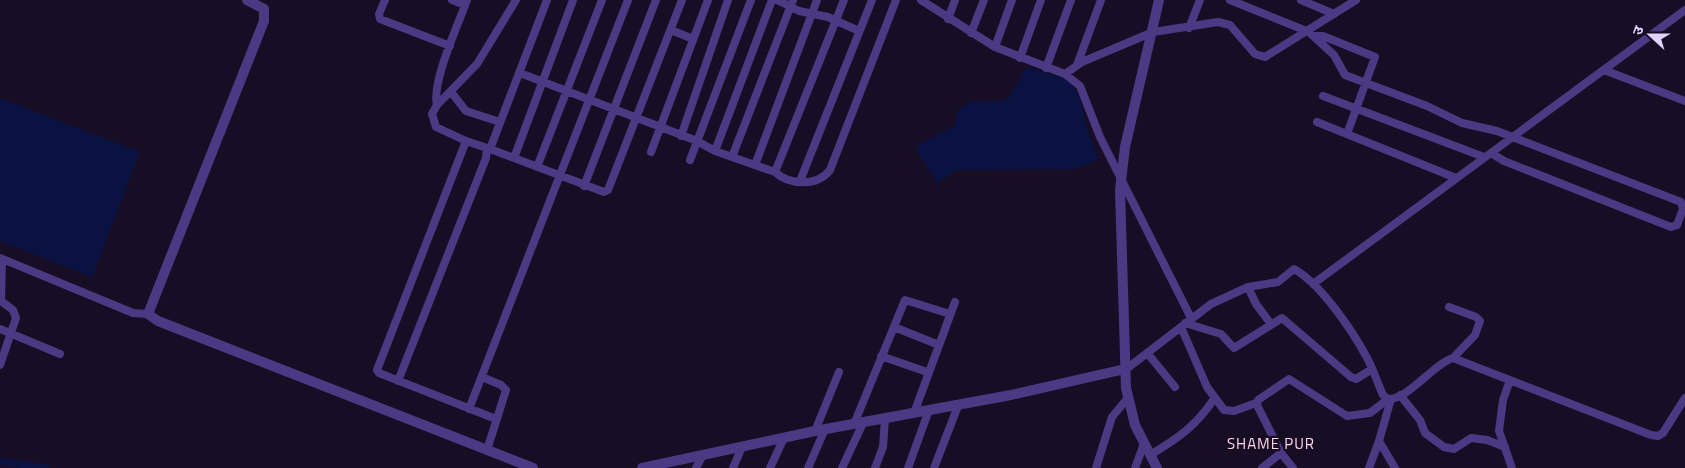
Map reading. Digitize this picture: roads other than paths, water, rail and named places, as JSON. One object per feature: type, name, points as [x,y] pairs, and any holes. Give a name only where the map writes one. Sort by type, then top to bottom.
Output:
[{"type":"street","points":[[148,314],[264,21],[264,9],[247,0]]},
{"type":"street","points":[[385,0],[379,14],[380,19],[450,46]]},
{"type":"street","points":[[437,105],[438,85],[466,3],[452,0]]},
{"type":"street","points":[[516,0],[477,64],[437,105],[432,118],[436,127],[466,141],[489,148],[602,192],[608,190],[672,30],[682,0]]},
{"type":"street","points":[[398,381],[547,0]]},
{"type":"street","points":[[514,158],[573,0]]},
{"type":"street","points":[[537,167],[602,0]]},
{"type":"street","points":[[469,409],[559,176],[590,102],[628,0]]},
{"type":"street","points":[[584,186],[656,0]]},
{"type":"street","points":[[651,152],[708,0]]},
{"type":"street","points":[[681,136],[728,0]]},
{"type":"street","points":[[690,160],[751,0]]},
{"type":"street","points":[[715,151],[772,0]]},
{"type":"street","points":[[777,0],[812,14],[836,20],[859,31]]},
{"type":"street","points":[[755,165],[817,0]]},
{"type":"street","points":[[775,172],[844,0]]},
{"type":"street","points":[[800,181],[872,0]]},
{"type":"street","points":[[520,73],[590,102],[697,141],[715,151],[775,172],[787,180],[817,181],[830,170],[896,0]]},
{"type":"street","points":[[921,0],[948,19],[995,47],[1065,74],[1075,80],[1084,91],[1097,130],[1121,176],[1186,323],[1198,369],[1214,399],[1224,410],[1230,412],[1256,403],[1289,379],[1347,416],[1370,413],[1389,399],[1400,395],[1453,358],[1475,335],[1480,324],[1478,319],[1449,307]]},
{"type":"street","points":[[948,19],[955,0]]},
{"type":"street","points":[[971,33],[984,0]]},
{"type":"street","points":[[995,47],[1012,0]]},
{"type":"street","points":[[1020,58],[1041,0]]},
{"type":"street","points":[[1046,68],[1071,0]]},
{"type":"street","points":[[1077,65],[1101,0]]},
{"type":"street","points":[[1157,468],[1135,425],[1128,399],[1125,370],[1121,176],[1125,147],[1159,0]]},
{"type":"street","points":[[1189,28],[1200,0]]},
{"type":"street","points":[[1230,0],[1306,30],[1337,59],[1344,74],[1427,106],[1462,123],[1490,128],[1681,202],[1684,209],[1677,225],[1671,227],[1504,161],[1323,96]]},
{"type":"street","points":[[1301,0],[1334,14]]},
{"type":"street","points":[[1065,74],[1077,65],[1153,32],[1189,28],[1218,22],[1227,23],[1255,54],[1262,57],[1269,56],[1306,30],[1356,0]]},
{"type":"street","points":[[732,157],[791,4]]},
{"type":"street","points":[[1313,284],[1685,10]]},
{"type":"street","points":[[672,30],[693,39]]},
{"type":"street","points":[[1314,36],[1324,36],[1374,56],[1376,60],[1347,134]]},
{"type":"street","points":[[1604,70],[1685,101]]},
{"type":"street","points":[[451,92],[466,110],[500,122]]},
{"type":"street","points":[[1317,122],[1456,178]]},
{"type":"street","points":[[466,141],[377,368],[379,373],[496,419]]},
{"type":"street","points":[[0,366],[12,333],[15,313],[1,301],[1,259],[133,313],[148,314],[158,321],[533,468]]},
{"type":"street","points":[[642,468],[820,430],[958,406],[1125,370],[1211,304],[1248,287],[1278,282],[1292,269],[1296,270],[1313,284],[1362,349],[1383,395],[1389,399]]},
{"type":"street","points":[[1248,287],[1256,304],[1271,324]]},
{"type":"street","points":[[842,468],[881,356],[907,299],[950,314]]},
{"type":"street","points":[[914,413],[927,372],[955,302]]},
{"type":"street","points":[[1186,323],[1221,334],[1234,348],[1271,324],[1284,319],[1351,378],[1358,378],[1372,369]]},
{"type":"street","points":[[894,327],[939,345]]},
{"type":"street","points":[[0,329],[60,354]]},
{"type":"street","points":[[1148,354],[1175,387]]},
{"type":"street","points":[[881,356],[927,372]]},
{"type":"street","points":[[1453,358],[1655,436],[1663,432],[1685,398]]},
{"type":"street","points":[[808,468],[839,372]]},
{"type":"street","points":[[482,377],[505,388],[487,450]]},
{"type":"street","points":[[1510,380],[1504,396],[1499,426],[1512,468]]},
{"type":"street","points":[[1400,395],[1420,420],[1425,433],[1444,447],[1454,449],[1471,438],[1487,440],[1505,447]]},
{"type":"street","points":[[1096,468],[1110,421],[1128,399]]},
{"type":"street","points":[[1150,455],[1174,440],[1200,419],[1214,399]]},
{"type":"street","points":[[1369,468],[1379,441],[1389,399]]},
{"type":"street","points":[[1256,403],[1281,453],[1293,468]]},
{"type":"street","points":[[934,468],[958,406]]},
{"type":"street","points":[[908,468],[929,410]]},
{"type":"street","points":[[875,468],[883,447],[885,419]]},
{"type":"street","points":[[770,468],[784,438]]},
{"type":"street","points":[[1379,441],[1394,468]]},
{"type":"street","points":[[1135,468],[1144,444]]},
{"type":"street","points":[[733,468],[742,448]]},
{"type":"street","points":[[1262,468],[1281,453]]},
{"type":"street","points":[[696,468],[703,455]]},
{"type":"waterway","points":[[0,461],[46,468]]},
{"type":"district","name":"SHAME PUR","points":[[1271,444]]}]
